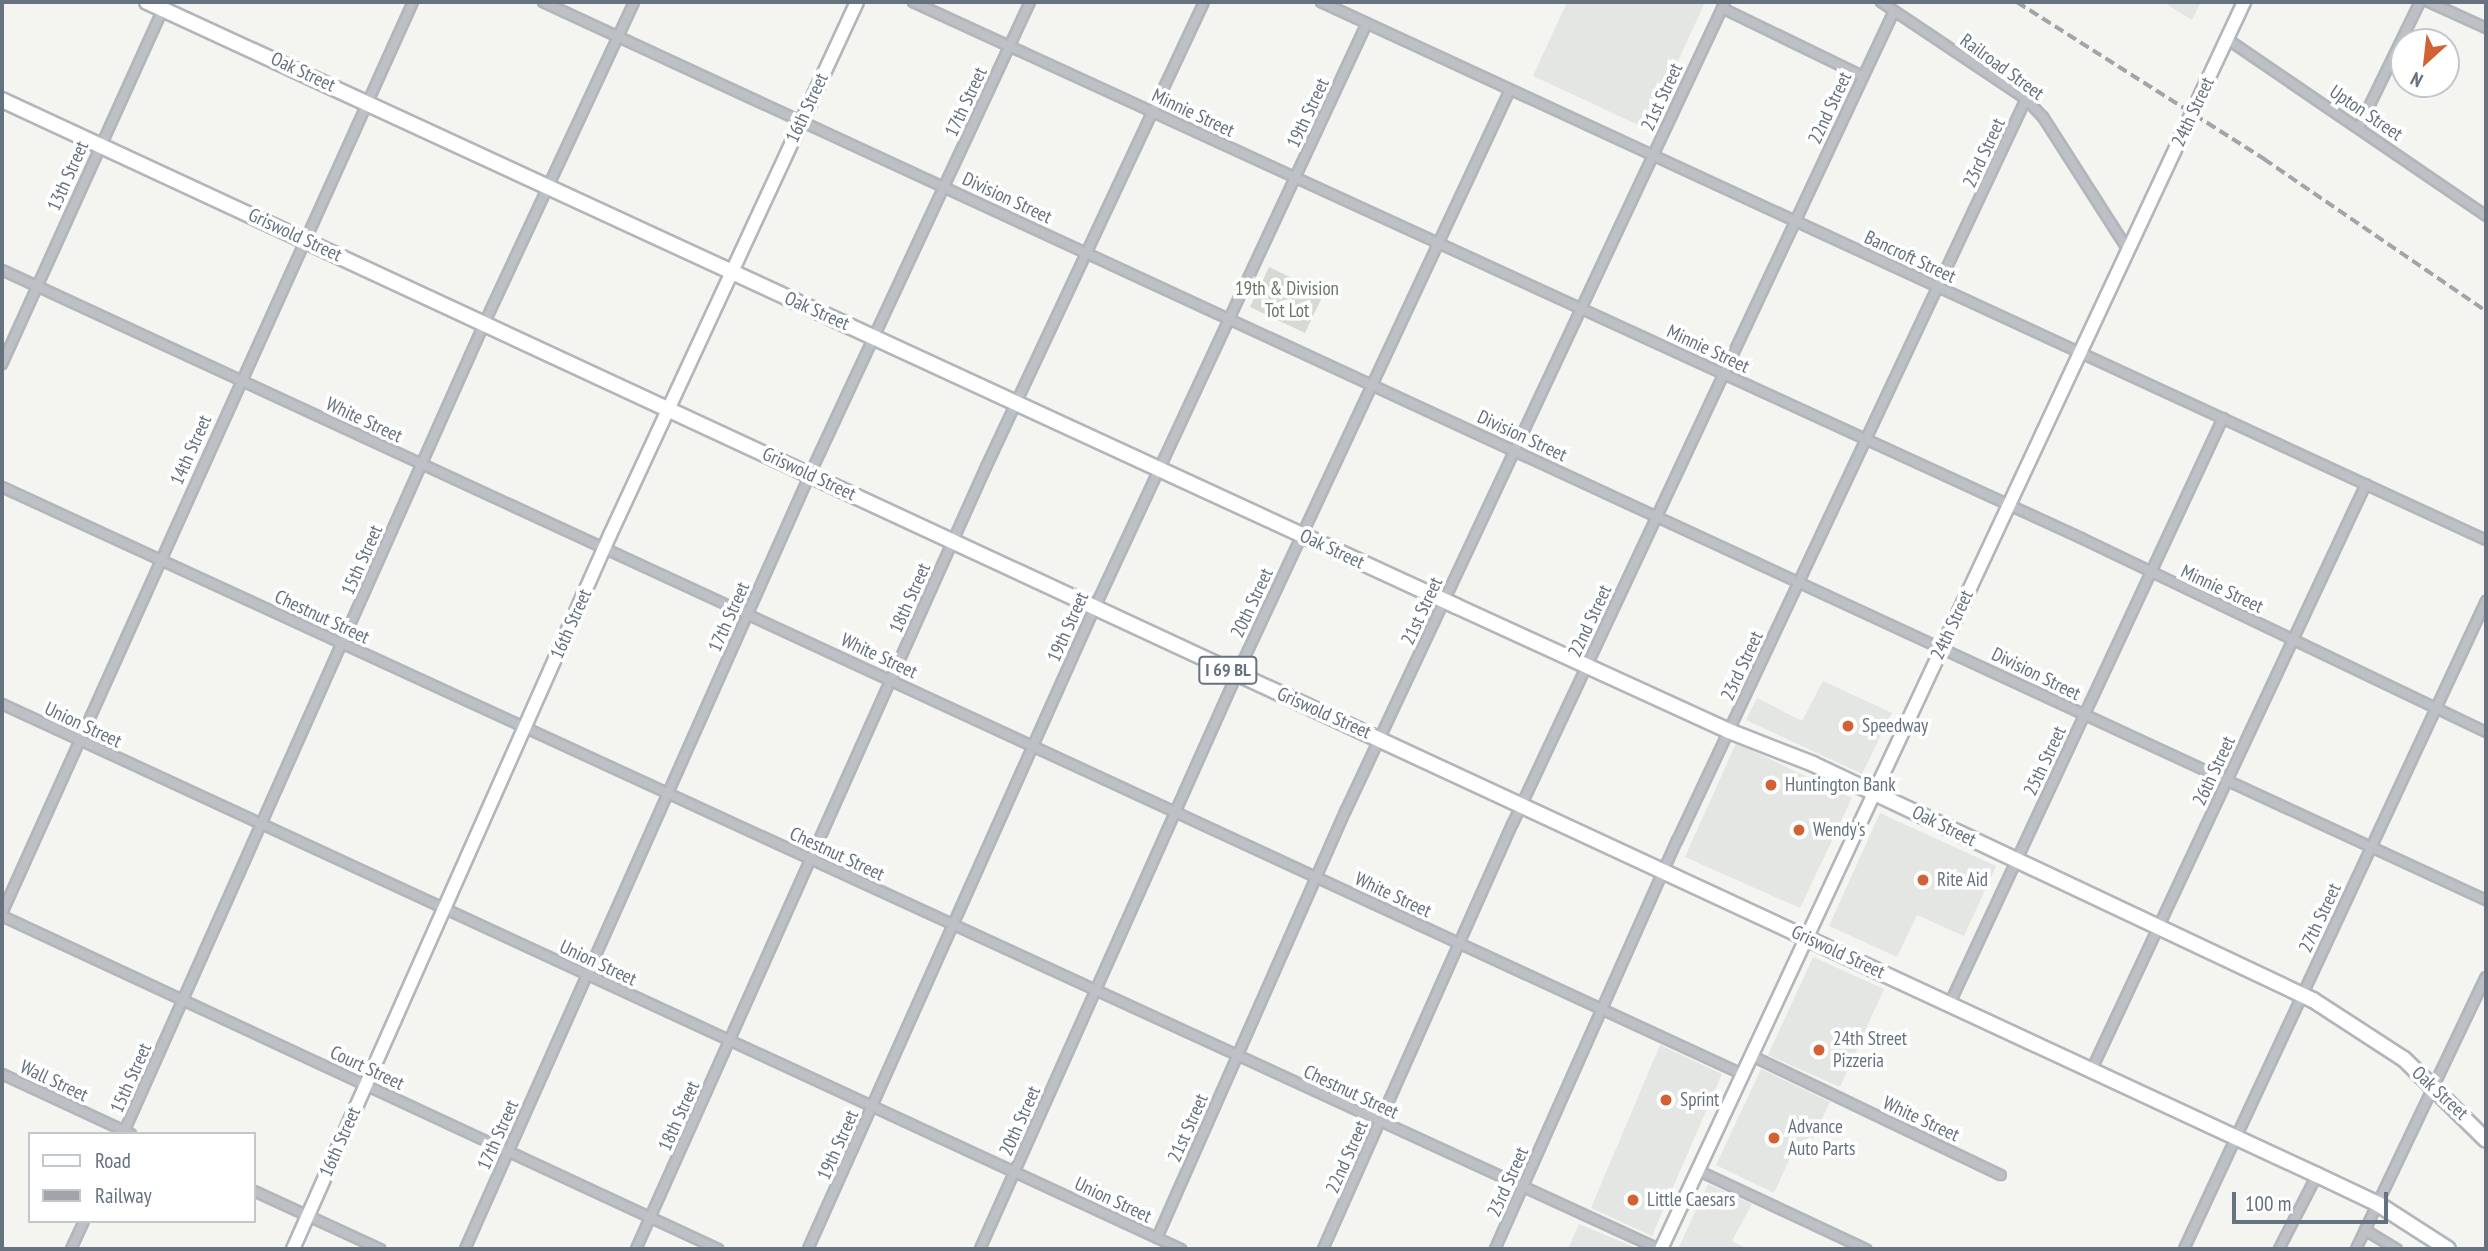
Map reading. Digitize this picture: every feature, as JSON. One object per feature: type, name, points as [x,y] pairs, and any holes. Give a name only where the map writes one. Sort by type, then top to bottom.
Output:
[{"type":"main road","name":"Oak Street","points":[[147,2],[164,5],[548,187],[1444,601],[1729,731],[1873,793],[2301,995],[2373,1036],[2433,1085],[2486,1140]]},
{"type":"main road","name":"Griswold Street","points":[[2,100],[2317,1175],[2378,1204],[2448,1249]]},
{"type":"street","name":"14th Street","points":[[2,914],[303,239],[413,2]]},
{"type":"street","name":"Division Street","points":[[543,2],[1942,646],[2084,715],[2486,900]]},
{"type":"street","name":"15th Street","points":[[126,1132],[484,324],[634,2]]},
{"type":"street","name":"16th Street","points":[[293,1249],[667,409],[857,2]]},
{"type":"street","name":"Minnie Street","points":[[914,2],[2009,505],[2486,732]]},
{"type":"street","name":"17th Street","points":[[465,1249],[810,474],[1030,2]]},
{"type":"street","name":"18th Street","points":[[636,1249],[953,540],[1204,2]]},
{"type":"street","name":"Bancroft Street","points":[[1321,2],[2486,540]]},
{"type":"street","name":"Railroad Street","points":[[1881,2],[2026,99],[2043,117],[2128,250]]},
{"type":"street","name":"24th Street","points":[[1660,1249],[2244,2]]},
{"type":"street","points":[[2359,127],[2420,2]]},
{"type":"street","points":[[2429,2],[2486,28]]},
{"type":"street","name":"13th Street","points":[[2,364],[164,5]]},
{"type":"street","points":[[1723,5],[1862,76]]},
{"type":"street","name":"21st Street","points":[[1157,1238],[1379,738],[1723,5]]},
{"type":"street","name":"22nd Street","points":[[1323,1249],[1521,805],[1894,11]]},
{"type":"street","name":"19th Street","points":[[808,1249],[1095,607],[1367,23]]},
{"type":"street","name":"Upton Street","points":[[2227,39],[2486,216]]},
{"type":"street","name":"20th Street","points":[[979,1249],[1237,674],[1510,90]]},
{"type":"street","name":"23rd Street","points":[[1495,1249],[1729,731],[2026,99]]},
{"type":"street","name":"White Street","points":[[2,270],[1742,1074]]},
{"type":"street","name":"25th Street","points":[[1949,1004],[2224,418]]},
{"type":"street","name":"26th Street","points":[[2091,1071],[2367,484]]},
{"type":"street","name":"Chestnut Street","points":[[2,486],[1380,1123],[1660,1249]]},
{"type":"street","name":"27th Street","points":[[2184,1249],[2486,601]]},
{"type":"street","name":"Union Street","points":[[2,704],[1181,1249]]},
{"type":"street","name":"Court Street","points":[[2,914],[718,1249]]},
{"type":"street","points":[[2356,1249],[2486,977]]},
{"type":"street","name":"White Street","points":[[1750,1055],[2001,1175]]},
{"type":"street","name":"Wall Street","points":[[2,1074],[124,1132]]},
{"type":"street","points":[[1697,1170],[1866,1249]]},
{"type":"street","points":[[2279,1249],[2317,1175]]},
{"type":"street","points":[[256,1192],[380,1249]]},
{"type":"street","points":[[71,1249],[83,1223]]},
{"type":"street","points":[[2365,1230],[2393,1248]]},
{"type":"shaded area","points":[[1567,2],[1705,2],[1647,129],[1533,76]]},
{"type":"shaded area","points":[[2163,2],[2201,2],[2192,20]]},
{"type":"shaded area","points":[[1823,681],[1892,713],[1862,774],[1746,720],[1757,698],[1802,721]]},
{"type":"shaded area","points":[[1736,743],[1852,798],[1800,908],[1685,857]]},
{"type":"shaded area","points":[[1880,813],[1996,866],[1964,936],[1917,915],[1897,957],[1829,926]]},
{"type":"shaded area","points":[[1813,957],[1884,989],[1840,1087],[1768,1055]]},
{"type":"shaded area","points":[[1660,1045],[1722,1074],[1652,1236],[1591,1208]]},
{"type":"shaded area","points":[[1761,1069],[1830,1102],[1809,1146],[1798,1141],[1774,1193],[1716,1165]]},
{"type":"shaded area","points":[[1708,1184],[1752,1204],[1732,1241],[1748,1249],[1678,1249]]},
{"type":"shaded area","points":[[1579,1224],[1639,1249],[1568,1249]]},
{"type":"green space","name":"19th & Division Tot Lot","points":[[1269,267],[1324,293],[1305,333],[1250,307]]},
{"type":"railway","points":[[2017,2],[2264,159],[2486,311]]},
{"type":"place","name":"Speedway","points":[[1848,726]]},
{"type":"place","name":"Huntington Bank","points":[[1771,785]]},
{"type":"place","name":"Wendy's","points":[[1799,830]]},
{"type":"place","name":"Rite Aid","points":[[1923,880]]},
{"type":"place","name":"24th Street Pizzeria","points":[[1819,1050]]},
{"type":"place","name":"Sprint","points":[[1666,1100]]},
{"type":"place","name":"Advance Auto Parts","points":[[1774,1138]]},
{"type":"place","name":"Little Caesars","points":[[1633,1200]]}]
